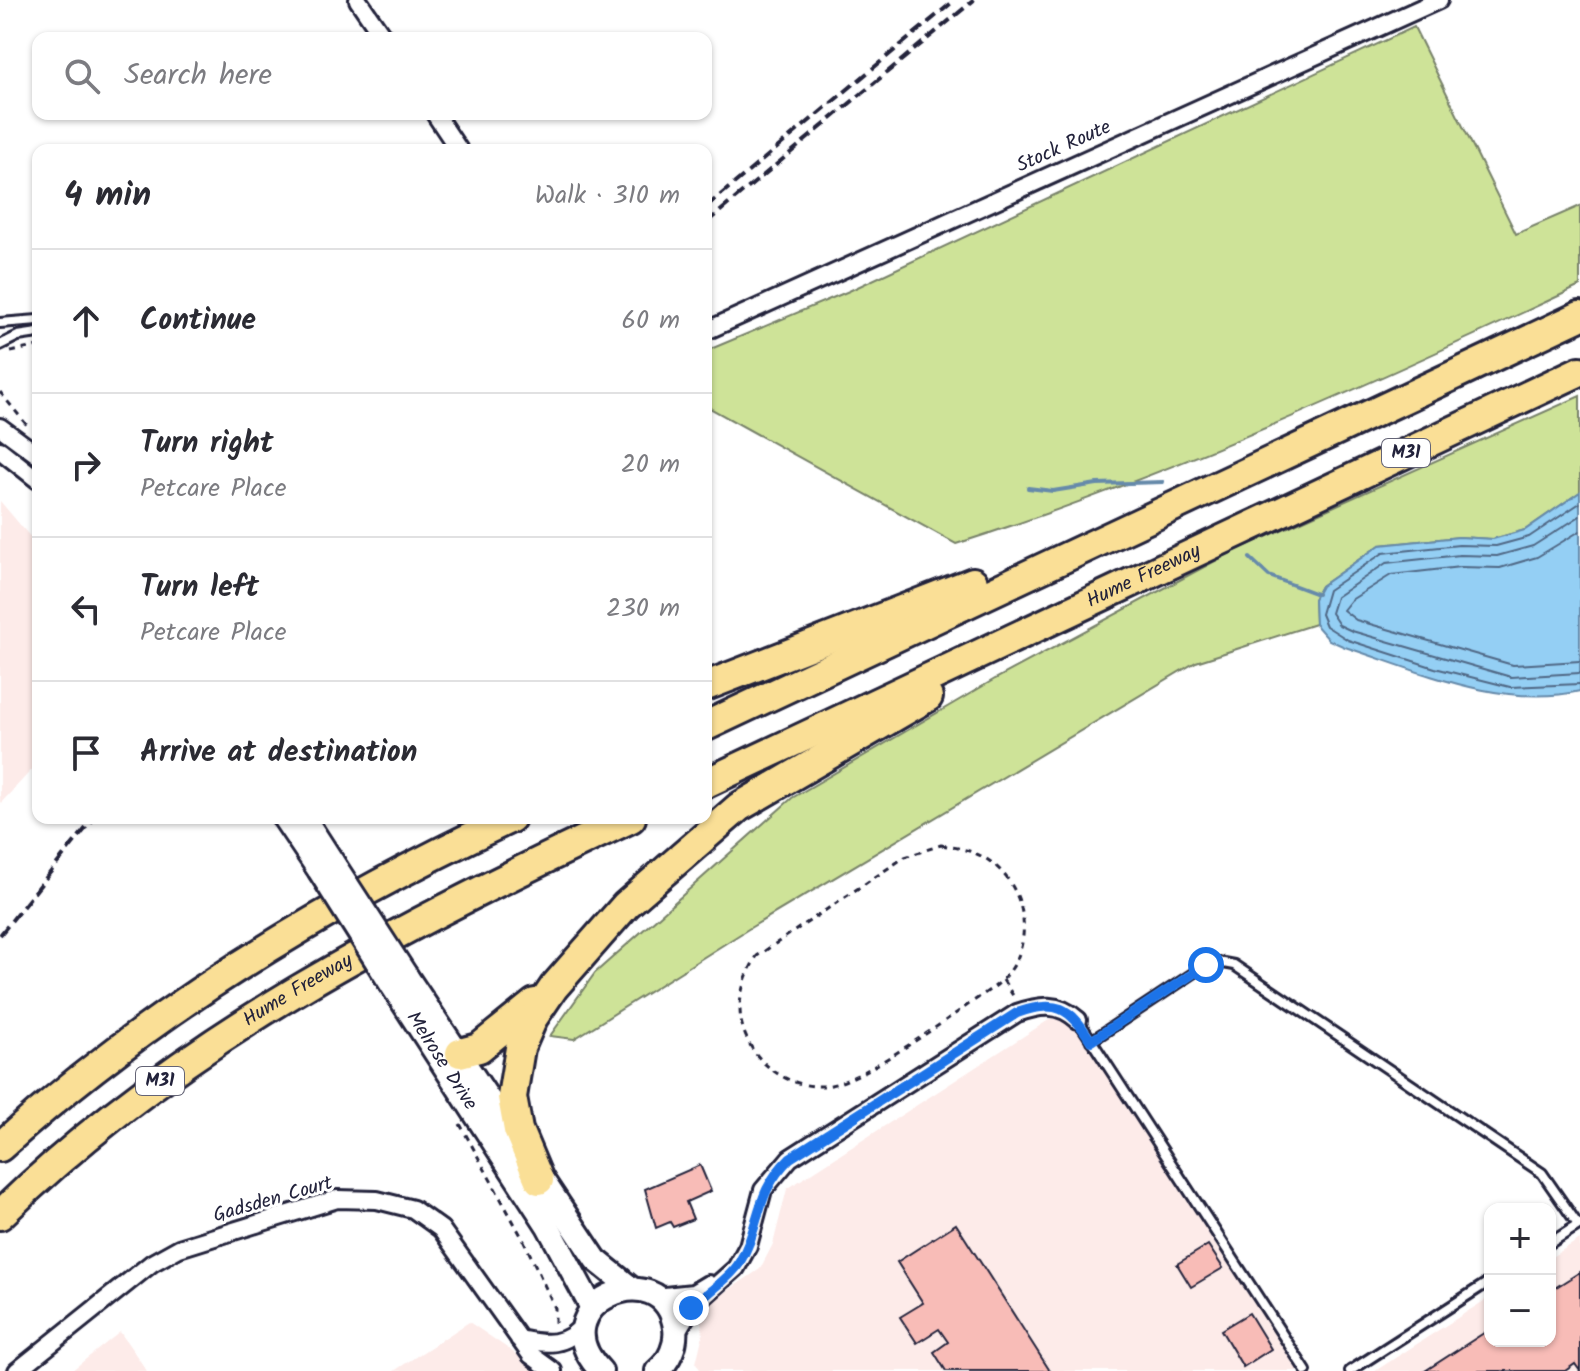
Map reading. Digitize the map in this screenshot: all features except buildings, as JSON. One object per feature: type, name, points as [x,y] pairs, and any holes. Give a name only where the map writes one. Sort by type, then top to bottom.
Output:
[{"type":"highway","name":"M31","points":[[712,723],[1580,316]]},
{"type":"highway","name":"Hume Freeway","points":[[712,780],[1580,371]]},
{"type":"highway","points":[[712,684],[882,619],[1305,446]]},
{"type":"highway","points":[[460,1053],[479,1048],[504,1032],[554,987],[626,905],[739,807],[974,672],[1007,642]]},
{"type":"highway","name":"M31","points":[[0,1147],[103,1061],[182,1003],[260,952],[436,853],[498,824]]},
{"type":"highway","name":"Hume Freeway","points":[[0,1215],[81,1144],[169,1074],[266,1008],[414,923],[619,824]]},
{"type":"highway","points":[[539,1180],[518,1130],[512,1097],[520,1048],[533,1018],[554,987]]},
{"type":"main road","name":"Melrose Drive","points":[[289,824],[326,866]]},
{"type":"main road","name":"Melrose Drive","points":[[307,824],[326,866],[399,980],[460,1053],[539,1180],[596,1260],[632,1289]]},
{"type":"main road","name":"Melrose Drive","points":[[399,980],[426,1037],[548,1226],[588,1316],[586,1349],[601,1371]]},
{"type":"main road","points":[[426,1037],[443,1050],[460,1053]]},
{"type":"main road","points":[[588,1316],[617,1290],[632,1289],[656,1297],[670,1313],[676,1333],[667,1366]]},
{"type":"street","points":[[358,0],[380,32]]},
{"type":"street","name":"Stock Route","points":[[712,328],[1439,0]]},
{"type":"street","points":[[439,120],[455,144]]},
{"type":"street","points":[[0,427],[32,451]]},
{"type":"street","points":[[0,450],[32,475]]},
{"type":"street","points":[[676,1333],[691,1308],[736,1268],[748,1246],[763,1190],[790,1158],[1017,1013],[1037,1006],[1056,1006],[1078,1020]]},
{"type":"street","name":"Gadsden Court","points":[[17,1371],[152,1263],[179,1248],[337,1199],[377,1200],[413,1209],[441,1229],[531,1355],[553,1371]]},
{"type":"street","points":[[656,1297],[693,1293],[736,1268]]},
{"type":"street","points":[[519,1339],[538,1344],[560,1343],[588,1316]]},
{"type":"lane","points":[[0,323],[32,320]]},
{"type":"lane","points":[[0,345],[18,336],[32,334]]},
{"type":"lane","points":[[1091,1041],[1206,965],[1218,962],[1234,965],[1542,1173],[1579,1224],[1556,1239]]},
{"type":"lane","points":[[1078,1020],[1306,1371]]},
{"type":"lane","points":[[1350,1371],[1484,1285]]},
{"type":"path","points":[[4,356],[32,348]]},
{"type":"path","points":[[0,392],[32,432]]},
{"type":"path","points":[[941,845],[965,849],[987,860],[1005,875],[1018,896],[1023,938],[1016,962],[1003,980],[856,1076],[823,1086],[793,1082],[763,1063],[749,1043],[739,1012],[745,977],[757,956],[771,944],[905,857],[941,845]]},
{"type":"path","points":[[1003,980],[1015,999],[1026,995]]},
{"type":"path","points":[[458,1118],[462,1135],[524,1241],[555,1308],[555,1330],[560,1343]]},
{"type":"shaded area","points":[[0,501],[32,539],[32,769],[0,804]]},
{"type":"shaded area","points":[[1058,1014],[1077,1028],[1302,1371],[701,1371],[696,1363],[703,1334],[699,1310],[760,1269],[773,1244],[787,1189]]},
{"type":"shaded area","points":[[1580,1239],[1580,1371],[1375,1371],[1484,1301],[1484,1347],[1556,1347],[1556,1254]]},
{"type":"shaded area","points":[[469,1322],[541,1371],[394,1371]]},
{"type":"shaded area","points":[[120,1332],[147,1371],[71,1371]]},
{"type":"green space","points":[[1414,27],[1516,234],[1580,206],[1580,286],[1427,357],[1194,458],[956,544],[712,409],[712,348],[849,291]]},
{"type":"green space","points":[[1580,396],[1580,492],[1525,530],[1493,539],[1459,537],[1380,545],[1321,586],[1314,599],[1315,624],[1196,662],[750,928],[574,1039],[550,1036],[595,973],[792,798],[995,679],[1230,553]]},
{"type":"water","points":[[1580,492],[1580,691],[1521,695],[1461,685],[1345,647],[1329,640],[1315,624],[1314,599],[1321,586],[1380,545],[1459,537],[1493,539],[1525,530]]},
{"type":"waterway","points":[[1028,488],[1053,491],[1097,484],[1163,482]]},
{"type":"waterway","points":[[1250,558],[1269,576],[1317,594]]},
{"type":"railway","points":[[712,202],[955,0]]},
{"type":"railway","points":[[712,218],[974,0]]},
{"type":"railway","points":[[0,935],[89,824]]},
{"type":"route","points":[[691,1308],[736,1268],[748,1246],[763,1190],[790,1158],[1017,1013],[1037,1006],[1056,1006],[1070,1012],[1078,1020],[1091,1041],[1206,965]]}]
